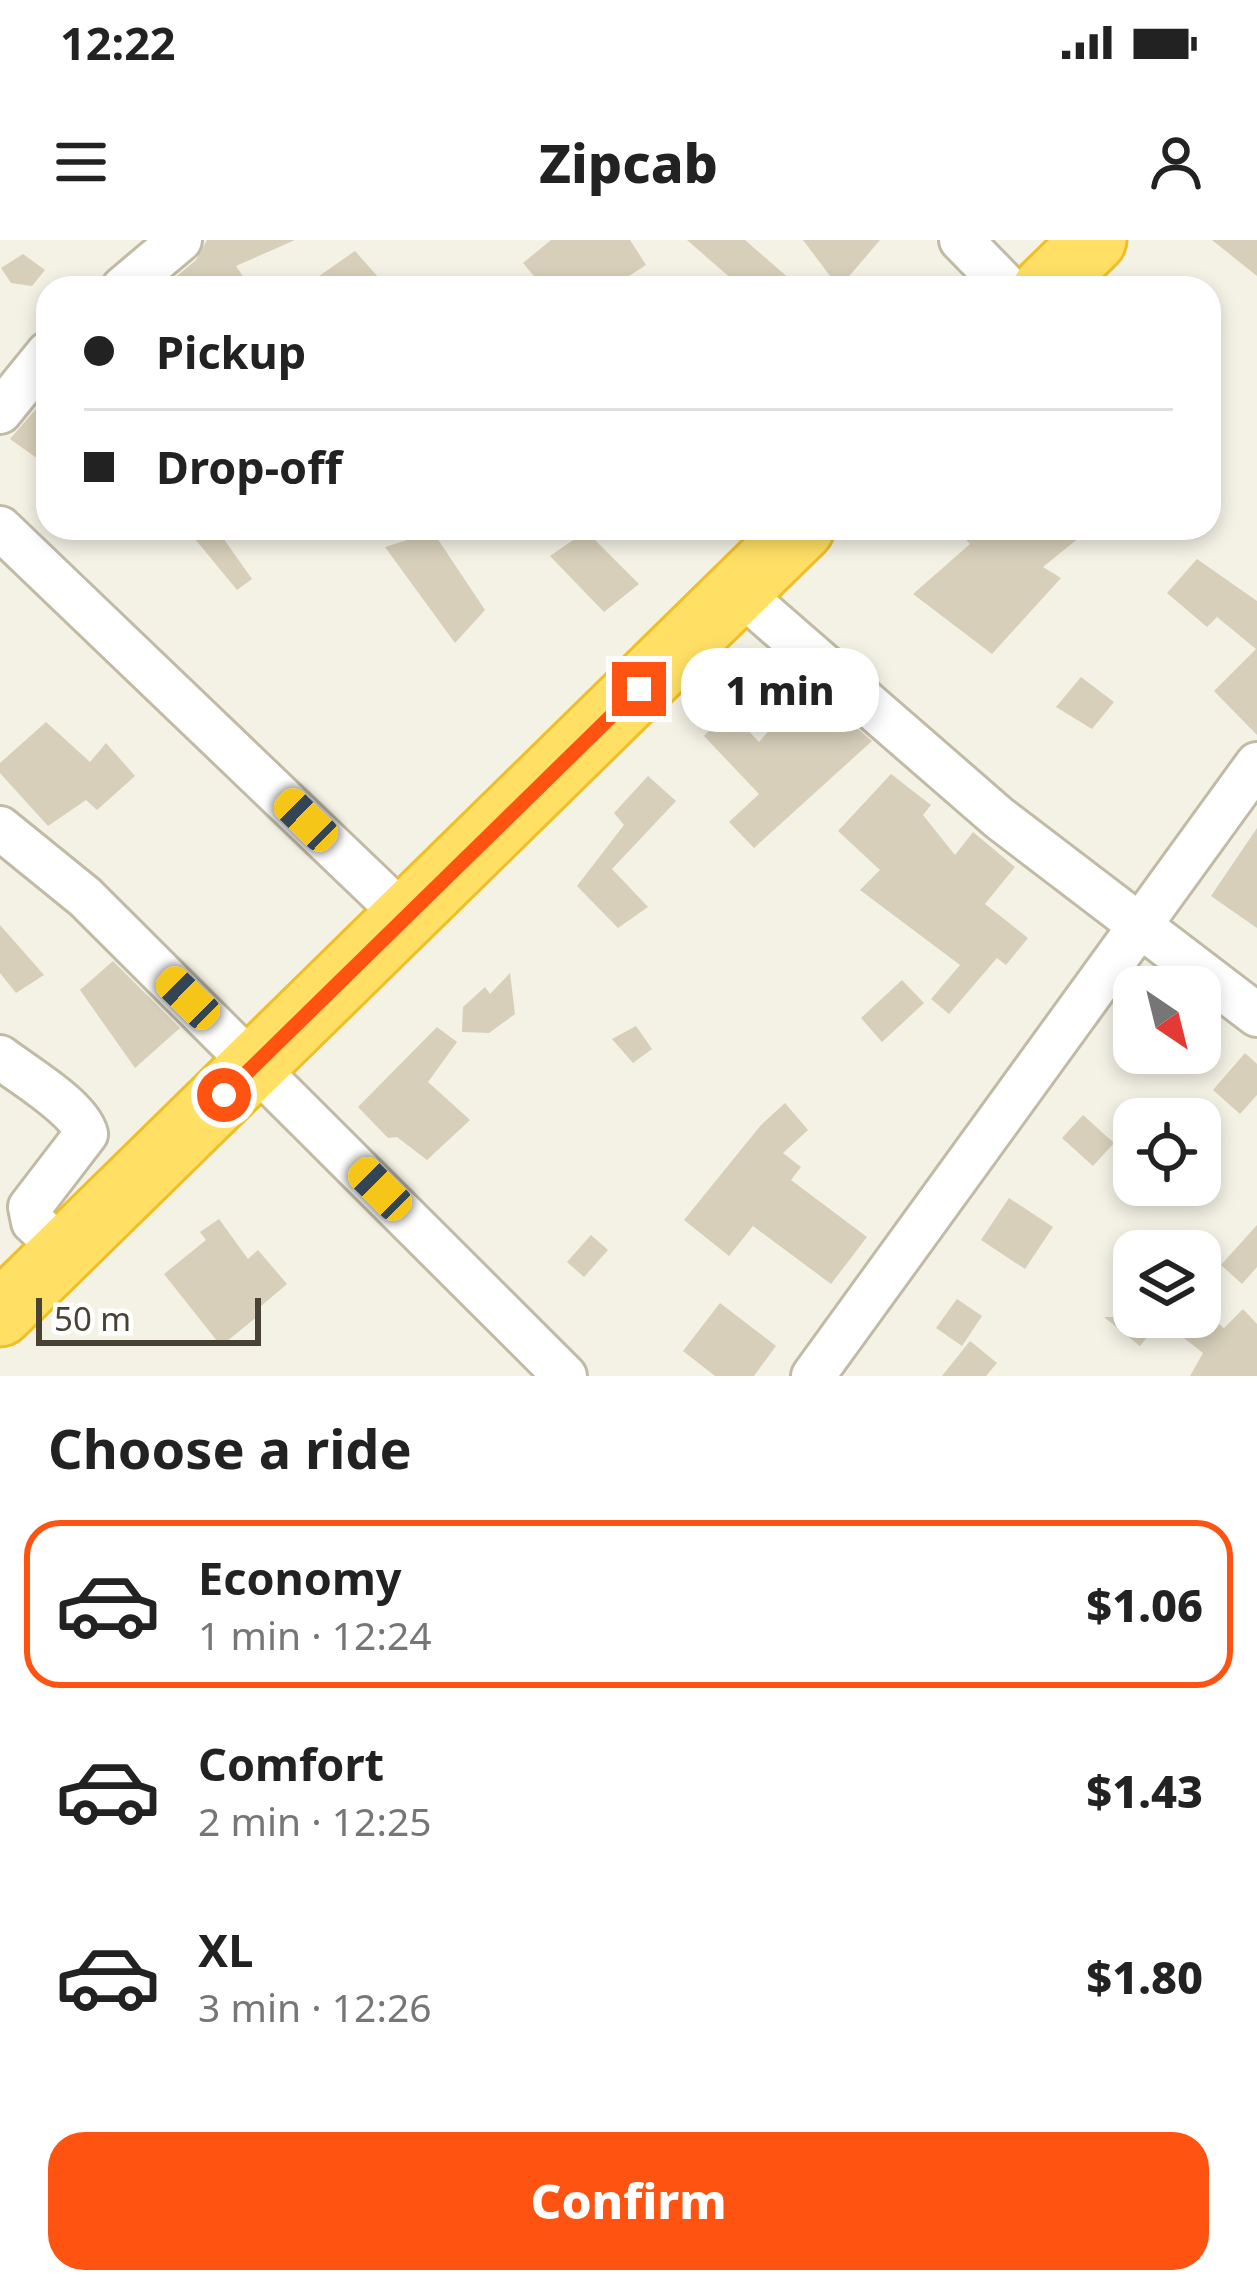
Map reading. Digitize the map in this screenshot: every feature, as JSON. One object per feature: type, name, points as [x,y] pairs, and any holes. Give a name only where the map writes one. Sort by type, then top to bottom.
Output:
[{"type":"highway","points":[[1057,276],[1094,240]]},
{"type":"highway","points":[[0,1314],[790,540]]},
{"type":"street","points":[[137,276],[180,240]]},
{"type":"street","points":[[961,240],[996,276]]},
{"type":"street","points":[[0,412],[36,368]]},
{"type":"street","points":[[0,528],[407,918]]},
{"type":"street","points":[[738,591],[999,818],[1257,1015]]},
{"type":"street","points":[[813,1376],[1257,764]]},
{"type":"street","points":[[0,828],[85,897],[566,1376]]},
{"type":"street","points":[[0,1057],[84,1125],[86,1134],[30,1208],[33,1222],[62,1250]]},
{"type":"building","points":[[207,240],[295,240],[236,266],[243,276],[177,276],[196,260]]},
{"type":"building","points":[[551,240],[630,240],[646,265],[629,276],[534,276],[523,263]]},
{"type":"building","points":[[687,240],[745,240],[786,276],[728,276]]},
{"type":"building","points":[[803,240],[880,240],[849,276],[830,276]]},
{"type":"building","points":[[1212,240],[1257,240],[1257,276]]},
{"type":"building","points":[[355,251],[377,276],[319,276]]},
{"type":"building","points":[[23,254],[45,270],[32,286],[11,283],[1,268]]},
{"type":"building","points":[[36,409],[36,457],[10,439]]},
{"type":"building","points":[[196,540],[224,540],[252,579],[237,590]]},
{"type":"building","points":[[407,540],[438,540],[485,610],[455,643],[385,547]]},
{"type":"building","points":[[573,540],[595,540],[639,584],[604,612],[550,556]]},
{"type":"building","points":[[966,540],[1076,540],[1043,567],[1061,578],[992,654],[913,594],[970,544]]},
{"type":"building","points":[[1197,559],[1257,601],[1257,735],[1214,691],[1256,649],[1217,617],[1207,627],[1167,593]]},
{"type":"building","points":[[1081,677],[1114,702],[1092,729],[1056,707]]},
{"type":"building","points":[[801,694],[834,727],[846,719],[872,741],[754,848],[729,822],[759,794],[704,736],[728,709],[759,742]]},
{"type":"building","points":[[46,722],[90,762],[106,743],[135,776],[97,810],[86,800],[48,826],[0,773],[0,763]]},
{"type":"building","points":[[891,774],[931,805],[923,815],[955,855],[973,832],[1015,867],[985,904],[1028,938],[1006,965],[997,958],[949,1014],[931,999],[960,965],[860,890],[880,870],[838,831]]},
{"type":"building","points":[[648,776],[676,801],[612,869],[648,907],[618,928],[577,886],[624,825],[614,813]]},
{"type":"building","points":[[1257,828],[1257,928],[1211,896]]},
{"type":"building","points":[[0,925],[44,975],[16,993],[0,973]]},
{"type":"building","points":[[113,961],[180,1028],[135,1068],[80,990]]},
{"type":"building","points":[[510,973],[515,1014],[489,1033],[462,1032],[463,1007],[485,987],[490,994]]},
{"type":"building","points":[[902,980],[924,1003],[882,1042],[861,1018]]},
{"type":"building","points":[[636,1026],[652,1049],[633,1063],[612,1039]]},
{"type":"building","points":[[437,1027],[457,1042],[428,1082],[470,1120],[427,1160],[397,1137],[388,1138],[358,1107]]},
{"type":"building","points":[[1245,1053],[1257,1064],[1257,1095],[1240,1114],[1213,1090]]},
{"type":"building","points":[[785,1103],[808,1130],[783,1153],[801,1167],[791,1180],[867,1237],[831,1284],[753,1226],[729,1256],[684,1220],[761,1125]]},
{"type":"building","points":[[1083,1115],[1113,1144],[1093,1166],[1062,1138]]},
{"type":"building","points":[[1009,1198],[1053,1227],[1025,1269],[981,1240]]},
{"type":"building","points":[[219,1219],[248,1259],[258,1250],[287,1284],[221,1346],[164,1274],[206,1240],[200,1232]]},
{"type":"building","points":[[1257,1225],[1257,1267],[1242,1284],[1221,1265]]},
{"type":"building","points":[[591,1235],[608,1250],[584,1277],[567,1262]]},
{"type":"building","points":[[957,1299],[982,1316],[962,1346],[936,1328]]},
{"type":"building","points":[[720,1303],[776,1346],[754,1376],[715,1376],[683,1351]]},
{"type":"building","points":[[1243,1309],[1257,1324],[1257,1376],[1190,1376],[1203,1353],[1184,1338],[1221,1338],[1221,1326],[1224,1328]]},
{"type":"building","points":[[970,1341],[997,1363],[986,1376],[942,1376]]},
{"type":"route","points":[[224,1095],[639,689]]}]
